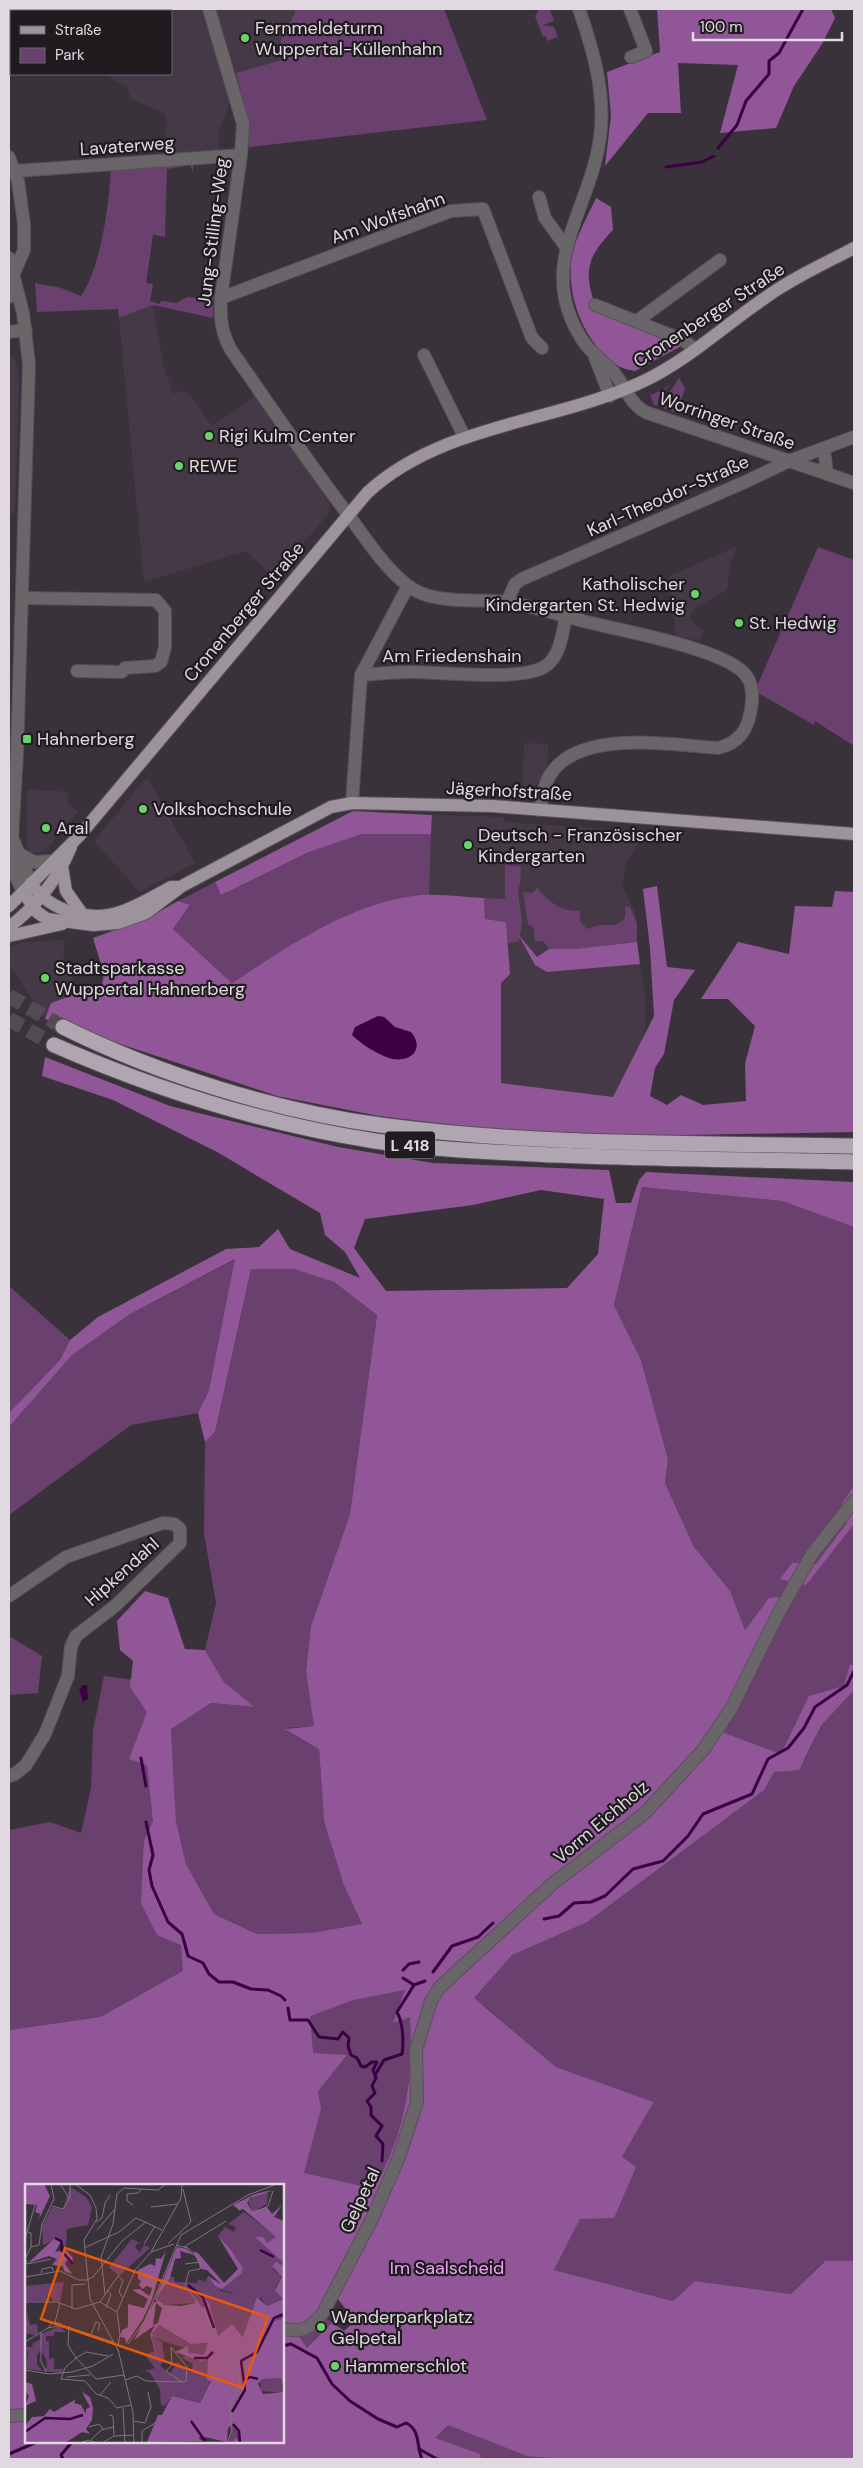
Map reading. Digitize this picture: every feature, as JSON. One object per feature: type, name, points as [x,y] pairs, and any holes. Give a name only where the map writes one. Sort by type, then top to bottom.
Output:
[{"type":"highway","name":"L 418","points":[[63,1027],[121,1053],[209,1084],[319,1115],[379,1125],[482,1136],[849,1145]]},
{"type":"highway","name":"L 418","points":[[54,1045],[143,1081],[204,1102],[314,1130],[377,1142],[481,1152],[851,1162]]},
{"type":"main road","name":"Cronenberger Straße","points":[[9,927],[20,919],[37,912],[58,864],[74,840],[367,493],[394,470],[465,438],[528,418],[610,396],[624,390],[672,366],[766,296],[854,248]]},
{"type":"main road","name":"Jägerhofstraße","points":[[37,912],[70,923],[105,925],[132,919],[159,906],[182,886],[331,807],[352,803],[485,806],[854,834]]},
{"type":"main road","name":"Cronenberger Straße","points":[[20,887],[58,864]]},
{"type":"main road","points":[[58,864],[66,891],[83,915]]},
{"type":"main road","name":"Jägerhofstraße","points":[[42,897],[57,907],[83,915],[102,916],[114,914],[171,888],[182,886]]},
{"type":"main road","points":[[20,887],[42,897]]},
{"type":"main road","points":[[20,887],[37,912]]},
{"type":"main road","points":[[9,936],[70,923]]},
{"type":"street","name":"Jung-Stilling-Weg","points":[[209,9],[242,112],[243,136],[221,298],[222,334],[230,350],[348,515]]},
{"type":"street","points":[[579,9],[598,78],[601,128],[597,159],[589,188],[569,233],[562,275],[565,298],[574,323],[593,352],[610,396]]},
{"type":"street","points":[[630,9],[646,51],[631,57]]},
{"type":"street","name":"Lavaterweg","points":[[16,171],[241,155]]},
{"type":"street","points":[[9,157],[16,171],[24,224],[24,250],[14,273],[9,297]]},
{"type":"street","points":[[539,197],[545,218],[566,247]]},
{"type":"street","name":"Am Wolfshahn","points":[[221,298],[451,211],[483,209],[532,338],[542,348]]},
{"type":"street","points":[[9,258],[26,330],[30,399],[13,840],[20,887]]},
{"type":"street","points":[[637,321],[720,260]]},
{"type":"street","points":[[594,304],[683,340],[695,349]]},
{"type":"street","points":[[9,332],[26,330]]},
{"type":"street","name":"Worringer Straße","points":[[593,352],[610,368],[634,405],[645,412],[854,483]]},
{"type":"street","points":[[424,355],[465,438]]},
{"type":"street","name":"Karl-Theodor-Straße","points":[[507,602],[515,584],[522,579],[789,461],[854,437]]},
{"type":"street","points":[[824,449],[827,474]]},
{"type":"street","points":[[348,515],[389,567],[408,586],[426,596],[507,602],[695,649],[734,666],[743,672],[750,682],[751,710],[746,728],[738,740],[730,745],[718,748],[624,741],[586,749],[567,759],[556,769],[547,782],[540,810]]},
{"type":"street","name":"Am Friedenshain","points":[[352,803],[362,675],[408,586]]},
{"type":"street","points":[[22,598],[156,600],[165,611],[165,647],[161,662],[155,666],[125,668],[122,672],[78,671]]},
{"type":"street","name":"Am Friedenshain","points":[[362,675],[406,672],[534,673],[547,665],[557,652],[566,616]]},
{"type":"street","points":[[15,855],[34,862],[58,864]]},
{"type":"street","points":[[15,855],[20,887]]},
{"type":"street","name":"Vorm Eichholz","points":[[416,2050],[426,2012],[440,1987],[551,1885],[645,1813],[703,1750],[731,1709],[778,1614],[812,1554],[854,1501]]},
{"type":"street","name":"Hipkendahl","points":[[9,1596],[66,1557],[163,1523],[174,1524],[180,1529],[180,1543],[115,1606],[76,1636],[72,1647],[68,1676],[45,1734],[26,1765],[9,1776]]},
{"type":"street","name":"Gelpetal","points":[[284,2328],[301,2331],[318,2320],[338,2288],[372,2219],[399,2156],[417,2102],[416,2050]]},
{"type":"street","points":[[9,2416],[25,2415]]},
{"type":"shaded area","points":[[9,9],[201,9],[231,99],[218,134],[220,153],[168,159],[170,148],[164,132],[168,123],[164,113],[131,99],[126,85],[112,80],[108,75],[172,75],[172,10],[10,10],[10,70]]},
{"type":"shaded area","points":[[216,9],[294,9],[295,13],[280,41],[285,59],[236,73]]},
{"type":"shaded area","points":[[153,305],[163,363],[173,394],[181,391],[189,393],[212,426],[255,396],[328,501],[330,509],[328,514],[274,578],[246,551],[144,582],[119,318]]},
{"type":"shaded area","points":[[9,354],[18,365],[19,381],[15,513],[9,513]]},
{"type":"shaded area","name":"Katholischer Kindergarten St. Hedwig","points":[[736,547],[730,564],[727,590],[695,608],[691,615],[692,621],[698,628],[704,630],[699,641],[676,635],[669,576]]},
{"type":"shaded area","points":[[524,743],[548,744],[547,770],[530,793],[522,793]]},
{"type":"shaded area","name":"Volkshochschule","points":[[147,777],[195,863],[140,892],[94,841]]},
{"type":"shaded area","points":[[27,789],[69,792],[67,803],[78,812],[46,850],[38,853],[31,852],[26,845]]},
{"type":"shaded area","points":[[432,815],[504,817],[505,822],[647,832],[626,862],[622,886],[634,910],[637,922],[637,942],[646,1001],[646,1025],[621,1119],[514,1111],[188,922],[431,838]]},
{"type":"shaded area","name":"Stadtsparkasse Wuppertal Hahnerberg","points":[[65,940],[63,961],[79,991],[51,1003],[45,1019],[9,964],[9,947],[24,942]]},
{"type":"shaded area","points":[[378,1016],[384,1017],[395,1027],[411,1032],[417,1044],[413,1054],[403,1059],[389,1058],[369,1048],[352,1035],[355,1027]]},
{"type":"shaded area","points":[[83,1685],[87,1685],[88,1699],[83,1702],[79,1690]]},
{"type":"green space","points":[[294,9],[444,9],[487,120],[249,147],[247,116],[236,73],[285,59],[280,41],[295,13]]},
{"type":"green space","points":[[539,9],[550,9],[554,21],[543,25],[554,27],[558,37],[547,41],[546,36],[543,37],[535,16]]},
{"type":"green space","points":[[657,9],[831,9],[835,18],[822,44],[794,86],[776,128],[720,133],[738,65],[678,63],[681,113],[648,113],[605,166],[611,115],[607,72],[660,52]]},
{"type":"green space","points":[[193,164],[193,172],[190,165],[167,169],[165,237],[153,235],[146,283],[153,284],[150,301],[160,304],[161,301],[176,303],[188,297],[195,298],[212,290],[214,286],[213,318],[153,305],[119,318],[118,309],[37,312],[35,283],[61,288],[81,296],[88,284],[103,235],[111,169]]},
{"type":"green space","points":[[596,198],[611,207],[613,230],[598,248],[590,264],[589,282],[595,305],[683,345],[635,371],[616,365],[595,345],[581,320],[572,292],[571,263],[574,246]]},
{"type":"green space","points":[[679,378],[685,388],[677,413],[660,407]]},
{"type":"green space","points":[[672,383],[659,396],[657,406],[654,405],[650,395],[663,390]]},
{"type":"green space","points":[[818,547],[854,560],[854,746],[815,721],[814,725],[758,693],[757,686]]},
{"type":"green space","points":[[353,811],[432,815],[431,834],[362,834],[309,852],[221,895],[215,882]]},
{"type":"green space","points":[[362,834],[431,834],[429,895],[402,898],[350,914],[301,939],[232,983],[173,929],[190,906],[178,901],[215,882],[221,895],[309,852]]},
{"type":"green space","points":[[505,865],[521,866],[518,890],[522,923],[519,941],[508,943],[506,922],[485,919],[484,898],[505,899]]},
{"type":"green space","points":[[657,886],[667,967],[695,970],[674,1000],[664,1054],[655,1068],[650,1096],[667,1105],[681,1095],[703,1105],[746,1101],[745,1064],[755,1026],[728,999],[701,999],[738,942],[789,954],[795,906],[832,907],[835,891],[854,892],[854,1132],[631,1136],[513,1132],[379,1116],[277,1096],[45,1019],[51,1003],[89,989],[101,990],[104,974],[93,938],[146,919],[178,901],[190,905],[173,929],[232,983],[315,931],[360,910],[383,902],[407,897],[436,895],[484,898],[485,919],[506,922],[510,974],[501,983],[501,1083],[613,1097],[654,1016],[650,948],[643,889]]},
{"type":"green space","points":[[537,888],[561,908],[580,911],[580,921],[587,929],[600,925],[617,924],[625,917],[625,906],[630,907],[637,924],[637,942],[575,949],[549,949],[543,941],[535,941],[533,926],[528,925],[523,892],[532,893]]},
{"type":"green space","points":[[518,934],[537,957],[549,949],[575,949],[637,942],[640,964],[547,972],[535,965]]},
{"type":"green space","name":"Im Saalscheid","points":[[45,1057],[170,1106],[338,1147],[433,1163],[609,1170],[616,1203],[631,1203],[639,1180],[646,1172],[854,1182],[854,1227],[782,1201],[642,1187],[614,1305],[641,1360],[668,1459],[665,1483],[694,1547],[730,1591],[745,1630],[769,1598],[787,1596],[739,1687],[724,1733],[781,1754],[809,1696],[844,1686],[850,1664],[854,1666],[854,1690],[821,1726],[799,1770],[774,1772],[764,1790],[587,1922],[512,1955],[474,1998],[556,2067],[654,2102],[622,2157],[636,2167],[614,2218],[580,2219],[554,2270],[673,2301],[695,2281],[791,2294],[825,2261],[854,2261],[854,2459],[564,2459],[527,2456],[448,2425],[435,2438],[480,2454],[481,2459],[9,2459],[9,2030],[100,2017],[183,1971],[181,1945],[157,1935],[141,1903],[144,1841],[153,1821],[147,1765],[129,1759],[147,1712],[130,1687],[133,1661],[120,1650],[117,1621],[145,1591],[168,1598],[185,1649],[205,1650],[224,1682],[254,1707],[211,1703],[171,1729],[176,1821],[186,1864],[214,1914],[257,1934],[311,1933],[362,1924],[343,1883],[324,1821],[319,1749],[285,1729],[314,1726],[306,1671],[311,1626],[350,1514],[377,1315],[334,1282],[294,1269],[251,1269],[215,1432],[205,1442],[198,1413],[209,1390],[235,1259],[130,1314],[72,1355],[9,1427],[9,1413],[60,1360],[70,1340],[98,1317],[226,1249],[259,1247],[278,1229],[290,1249],[360,1278],[345,1252],[325,1235],[320,1213],[217,1152],[113,1100],[42,1076]],"holes":[[[541,1190],[604,1199],[598,1254],[567,1288],[386,1291],[354,1248],[365,1219],[473,1205]],[[405,1990],[393,2023],[410,2017],[409,2084],[400,2127],[385,2168],[374,2189],[304,2173],[321,2109],[318,2091],[347,2055],[313,2053],[310,2016],[353,2000]],[[334,2294],[355,2321],[344,2331],[332,2323],[307,2348],[296,2332],[323,2313]]]},
{"type":"green space","points":[[642,1187],[782,1201],[854,1227],[854,1486],[842,1503],[854,1513],[854,1679],[794,1749],[804,1761],[821,1726],[854,1690],[854,2261],[824,2261],[791,2294],[695,2281],[673,2301],[554,2270],[580,2219],[622,2157],[654,2102],[556,2067],[484,2006],[412,2052],[406,2108],[389,2162],[318,2313],[468,2413],[754,2459],[410,2459],[296,2355],[293,2172],[143,1993],[100,2017],[9,2030],[9,1830],[50,1822],[81,1833],[91,1788],[93,1731],[104,1676],[134,1680],[146,1694],[171,1838],[205,1914],[248,1935],[294,1939],[408,1916],[623,1839],[769,1598],[745,1630],[730,1592],[694,1547],[665,1483],[668,1459],[641,1360],[614,1305]]},
{"type":"green space","points":[[236,1259],[209,1390],[198,1413],[131,1425],[9,1515],[9,1427],[72,1355],[130,1314]]},
{"type":"green space","points":[[251,1269],[294,1269],[334,1282],[377,1315],[350,1514],[311,1626],[306,1671],[315,1726],[286,1728],[319,1749],[324,1821],[343,1883],[363,1924],[311,1933],[257,1934],[214,1914],[186,1864],[176,1821],[171,1728],[211,1703],[253,1707],[224,1682],[205,1650],[216,1603],[204,1533],[205,1442],[215,1432]]},
{"type":"green space","points":[[9,1286],[70,1340],[60,1360],[9,1413]]},
{"type":"green space","points":[[854,1486],[854,1524],[806,1585],[780,1579],[792,1563],[816,1564],[847,1523],[842,1503]]},
{"type":"green space","points":[[9,1636],[42,1656],[38,1693],[9,1695]]},
{"type":"waterway","points":[[718,148],[737,125],[746,101],[769,74],[769,61],[779,53],[803,9]]},
{"type":"waterway","points":[[666,167],[702,162],[714,156]]},
{"type":"waterway","points":[[544,1919],[559,1916],[574,1903],[591,1902],[605,1896],[633,1869],[663,1861],[688,1836],[703,1814],[752,1794],[768,1759],[788,1748],[804,1728],[815,1707],[847,1685],[854,1671]]},
{"type":"waterway","points":[[141,1758],[146,1786]]},
{"type":"waterway","points":[[146,1822],[153,1855],[149,1870],[152,1886],[168,1922],[182,1934],[188,1956],[203,1963],[209,1974],[219,1982],[233,1982],[251,1989],[268,1990],[285,2000]]},
{"type":"waterway","points":[[433,1972],[452,1946],[478,1937],[493,1923]]},
{"type":"waterway","points":[[403,1970],[409,1964],[419,1962]]},
{"type":"waterway","points":[[403,1978],[414,1985]]},
{"type":"waterway","points":[[375,2075],[384,2060],[402,2054],[401,2021],[397,2012],[414,1985],[425,1981]]},
{"type":"waterway","points":[[288,2008],[290,2020],[308,2020],[319,2037],[338,2039],[343,2032],[349,2038],[348,2046],[351,2055],[357,2058],[361,2066],[365,2067],[372,2062],[377,2062],[373,2070],[376,2078],[372,2086],[375,2093],[367,2101],[371,2107],[371,2115],[382,2126],[376,2136],[383,2144],[382,2161]]},
{"type":"waterway","points":[[284,2346],[291,2344],[317,2358],[332,2384],[350,2401],[378,2419],[397,2427],[406,2423],[411,2426],[416,2434],[422,2459]]},
{"type":"waterway","points":[[9,2454],[35,2443]]},
{"type":"waterway","points":[[63,2459],[61,2455],[71,2443]]},
{"type":"waterway","points":[[419,2449],[437,2459]]},
{"type":"tunnel","points":[[9,996],[63,1027]]},
{"type":"tunnel","points":[[9,1019],[54,1045]]},
{"type":"place","name":"Fernmeldeturm Wuppertal-Küllenhahn","points":[[245,38]]},
{"type":"place","name":"Rigi Kulm Center","points":[[209,436]]},
{"type":"place","name":"REWE","points":[[179,466]]},
{"type":"place","name":"Katholischer Kindergarten St. Hedwig","points":[[695,594]]},
{"type":"place","name":"St. Hedwig","points":[[739,623]]},
{"type":"place","name":"Hahnerberg","points":[[27,739]]},
{"type":"place","name":"Volkshochschule","points":[[143,809]]},
{"type":"place","name":"Aral","points":[[46,828]]},
{"type":"place","name":"Deutsch - Französischer Kindergarten","points":[[468,845]]},
{"type":"place","name":"Stadtsparkasse Wuppertal Hahnerberg","points":[[45,978]]},
{"type":"place","name":"Wanderparkplatz Gelpetal","points":[[321,2327]]},
{"type":"place","name":"Hammerschlot","points":[[335,2366]]}]
